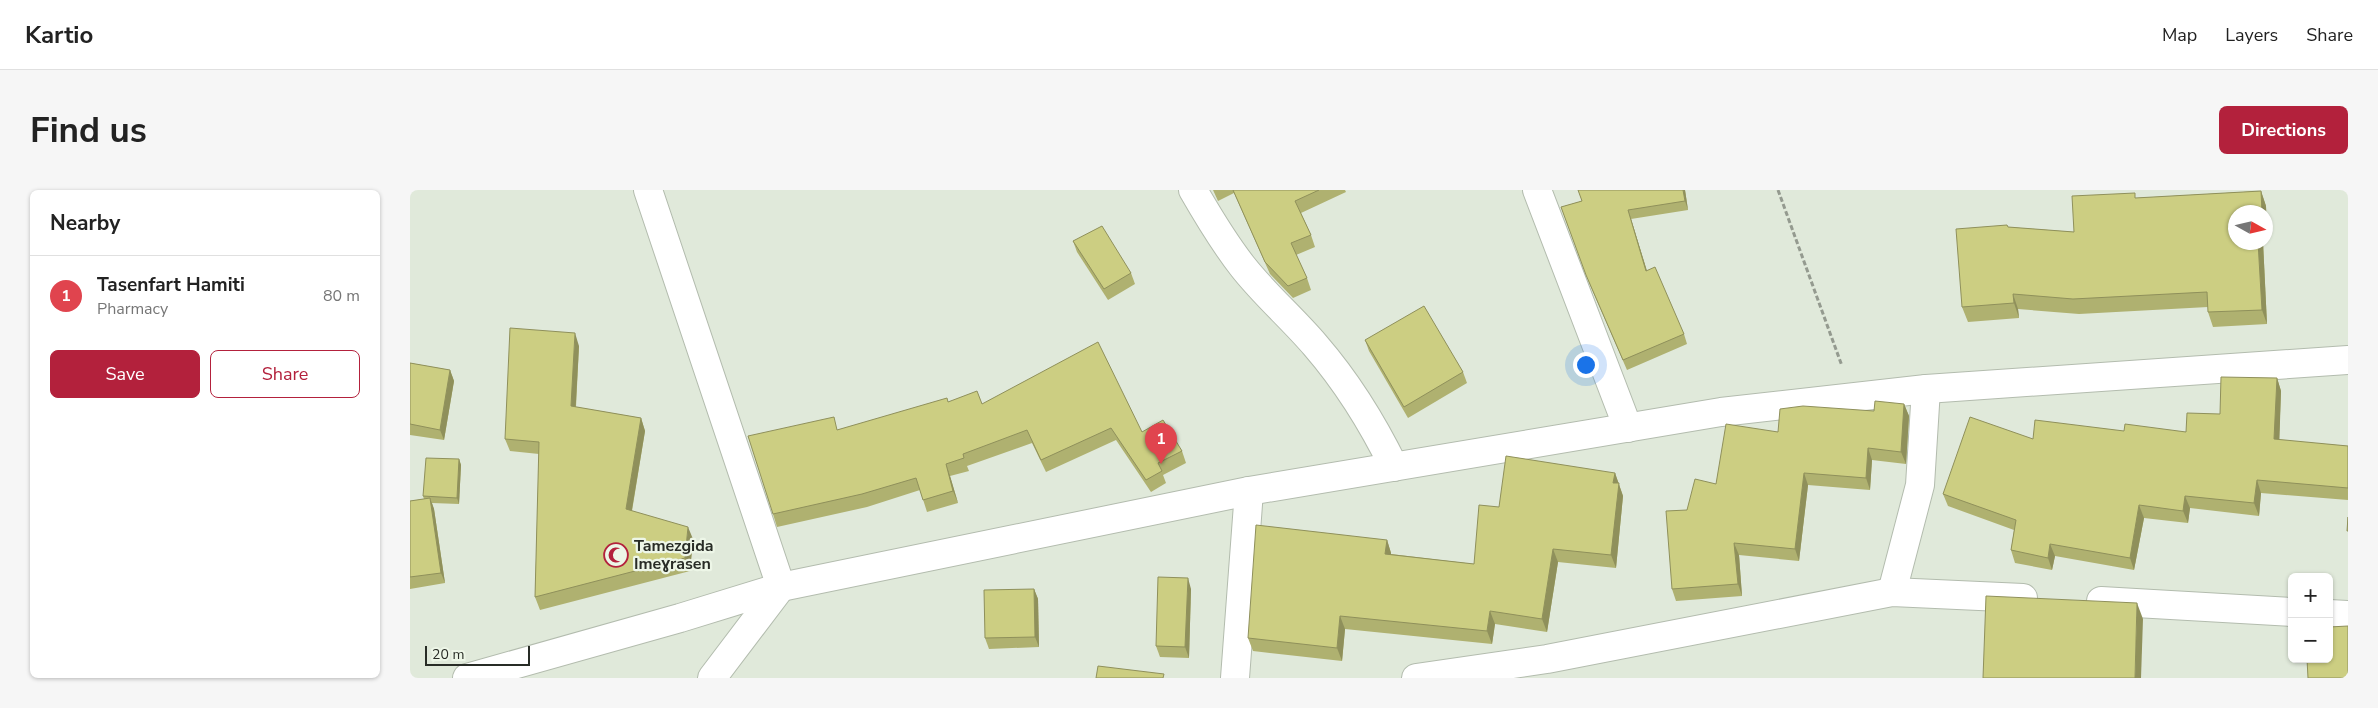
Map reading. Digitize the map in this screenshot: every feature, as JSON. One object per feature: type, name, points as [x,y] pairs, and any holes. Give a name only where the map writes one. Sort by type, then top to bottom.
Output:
[{"type":"street","points":[[648,190],[781,586]]},
{"type":"street","points":[[1193,190],[1215,228],[1243,267],[1315,345],[1346,386],[1375,428],[1394,466]]},
{"type":"street","points":[[1537,190],[1628,428]]},
{"type":"street","points":[[467,678],[680,618],[781,586],[1249,491],[1394,466],[1721,412],[1853,397],[1926,389],[2348,360]]},
{"type":"street","points":[[1892,592],[1920,485],[1926,389]]},
{"type":"street","points":[[1234,678],[1249,491]]},
{"type":"street","points":[[712,678],[781,586]]},
{"type":"street","points":[[1416,678],[1450,676],[1547,659],[1892,592],[2050,599]]},
{"type":"street","points":[[2080,600],[2288,612]]},
{"type":"street","points":[[2333,614],[2348,615]]},
{"type":"path","points":[[1778,190],[1853,397]]},
{"type":"building","points":[[1233,190],[1319,190],[1295,201],[1311,235],[1291,243],[1307,278],[1288,286],[1265,262]]},
{"type":"building","points":[[1578,190],[1683,190],[1685,201],[1628,210],[1646,271],[1655,267],[1684,334],[1623,360],[1586,275],[1561,207],[1582,201]]},
{"type":"building","points":[[2261,191],[2262,205],[2228,205],[2228,250],[2258,250],[2262,310],[2208,312],[2207,292],[2073,299],[2013,294],[2014,303],[1962,307],[1956,229],[2007,225],[2008,227],[2074,232],[2072,196],[2135,193],[2135,198]]},
{"type":"building","points":[[1102,226],[1131,273],[1104,289],[1073,241]]},
{"type":"building","points":[[1424,306],[1463,372],[1404,407],[1365,340]]},
{"type":"building","points":[[510,328],[575,333],[571,406],[641,418],[626,509],[688,527],[685,558],[535,597],[539,442],[505,439]]},
{"type":"building","points":[[1098,342],[1142,432],[1163,420],[1182,451],[1158,463],[1162,471],[1146,480],[1111,428],[1041,460],[1027,430],[963,454],[964,458],[946,464],[953,491],[923,500],[916,478],[862,494],[773,514],[748,436],[834,417],[837,430],[947,398],[948,402],[977,391],[982,404]]},
{"type":"building","points":[[410,363],[450,370],[440,430],[410,424]]},
{"type":"building","points":[[2221,377],[2277,378],[2274,439],[2348,446],[2348,488],[2257,480],[2254,503],[2185,496],[2183,511],[2139,505],[2130,558],[2050,544],[2048,558],[2011,550],[2016,520],[1943,494],[1970,417],[2033,439],[2035,420],[2124,431],[2125,424],[2186,432],[2187,413],[2220,414]]},
{"type":"building","points":[[1875,401],[1904,404],[1901,452],[1868,448],[1866,478],[1804,473],[1795,549],[1734,543],[1738,584],[1672,589],[1666,511],[1687,510],[1695,479],[1716,484],[1726,424],[1778,432],[1780,409],[1803,406],[1874,411]]},
{"type":"building","points":[[1506,456],[1615,473],[1613,483],[1619,483],[1611,555],[1553,549],[1542,619],[1490,611],[1487,631],[1340,616],[1337,648],[1248,638],[1256,525],[1387,540],[1385,554],[1474,564],[1479,505],[1499,507]]},
{"type":"building","points":[[426,458],[459,459],[457,498],[423,496]]},
{"type":"building","points":[[430,498],[441,573],[410,577],[410,501]]},
{"type":"building","points":[[1158,577],[1188,578],[1185,647],[1156,646]]},
{"type":"building","points":[[1034,589],[1035,637],[985,638],[984,590]]},
{"type":"building","points":[[1986,596],[2137,603],[2135,678],[1983,678]]},
{"type":"building","points":[[2348,626],[2348,678],[2308,678],[2307,663],[2333,663],[2333,627]]},
{"type":"building","points":[[1098,666],[1164,674],[1163,678],[1096,678]]},
{"type":"place","name":"Tasenfart Hamiti","points":[[1161,464]]},
{"type":"place","name":"Tamezgida Imeɣrasen","points":[[616,555]]}]
